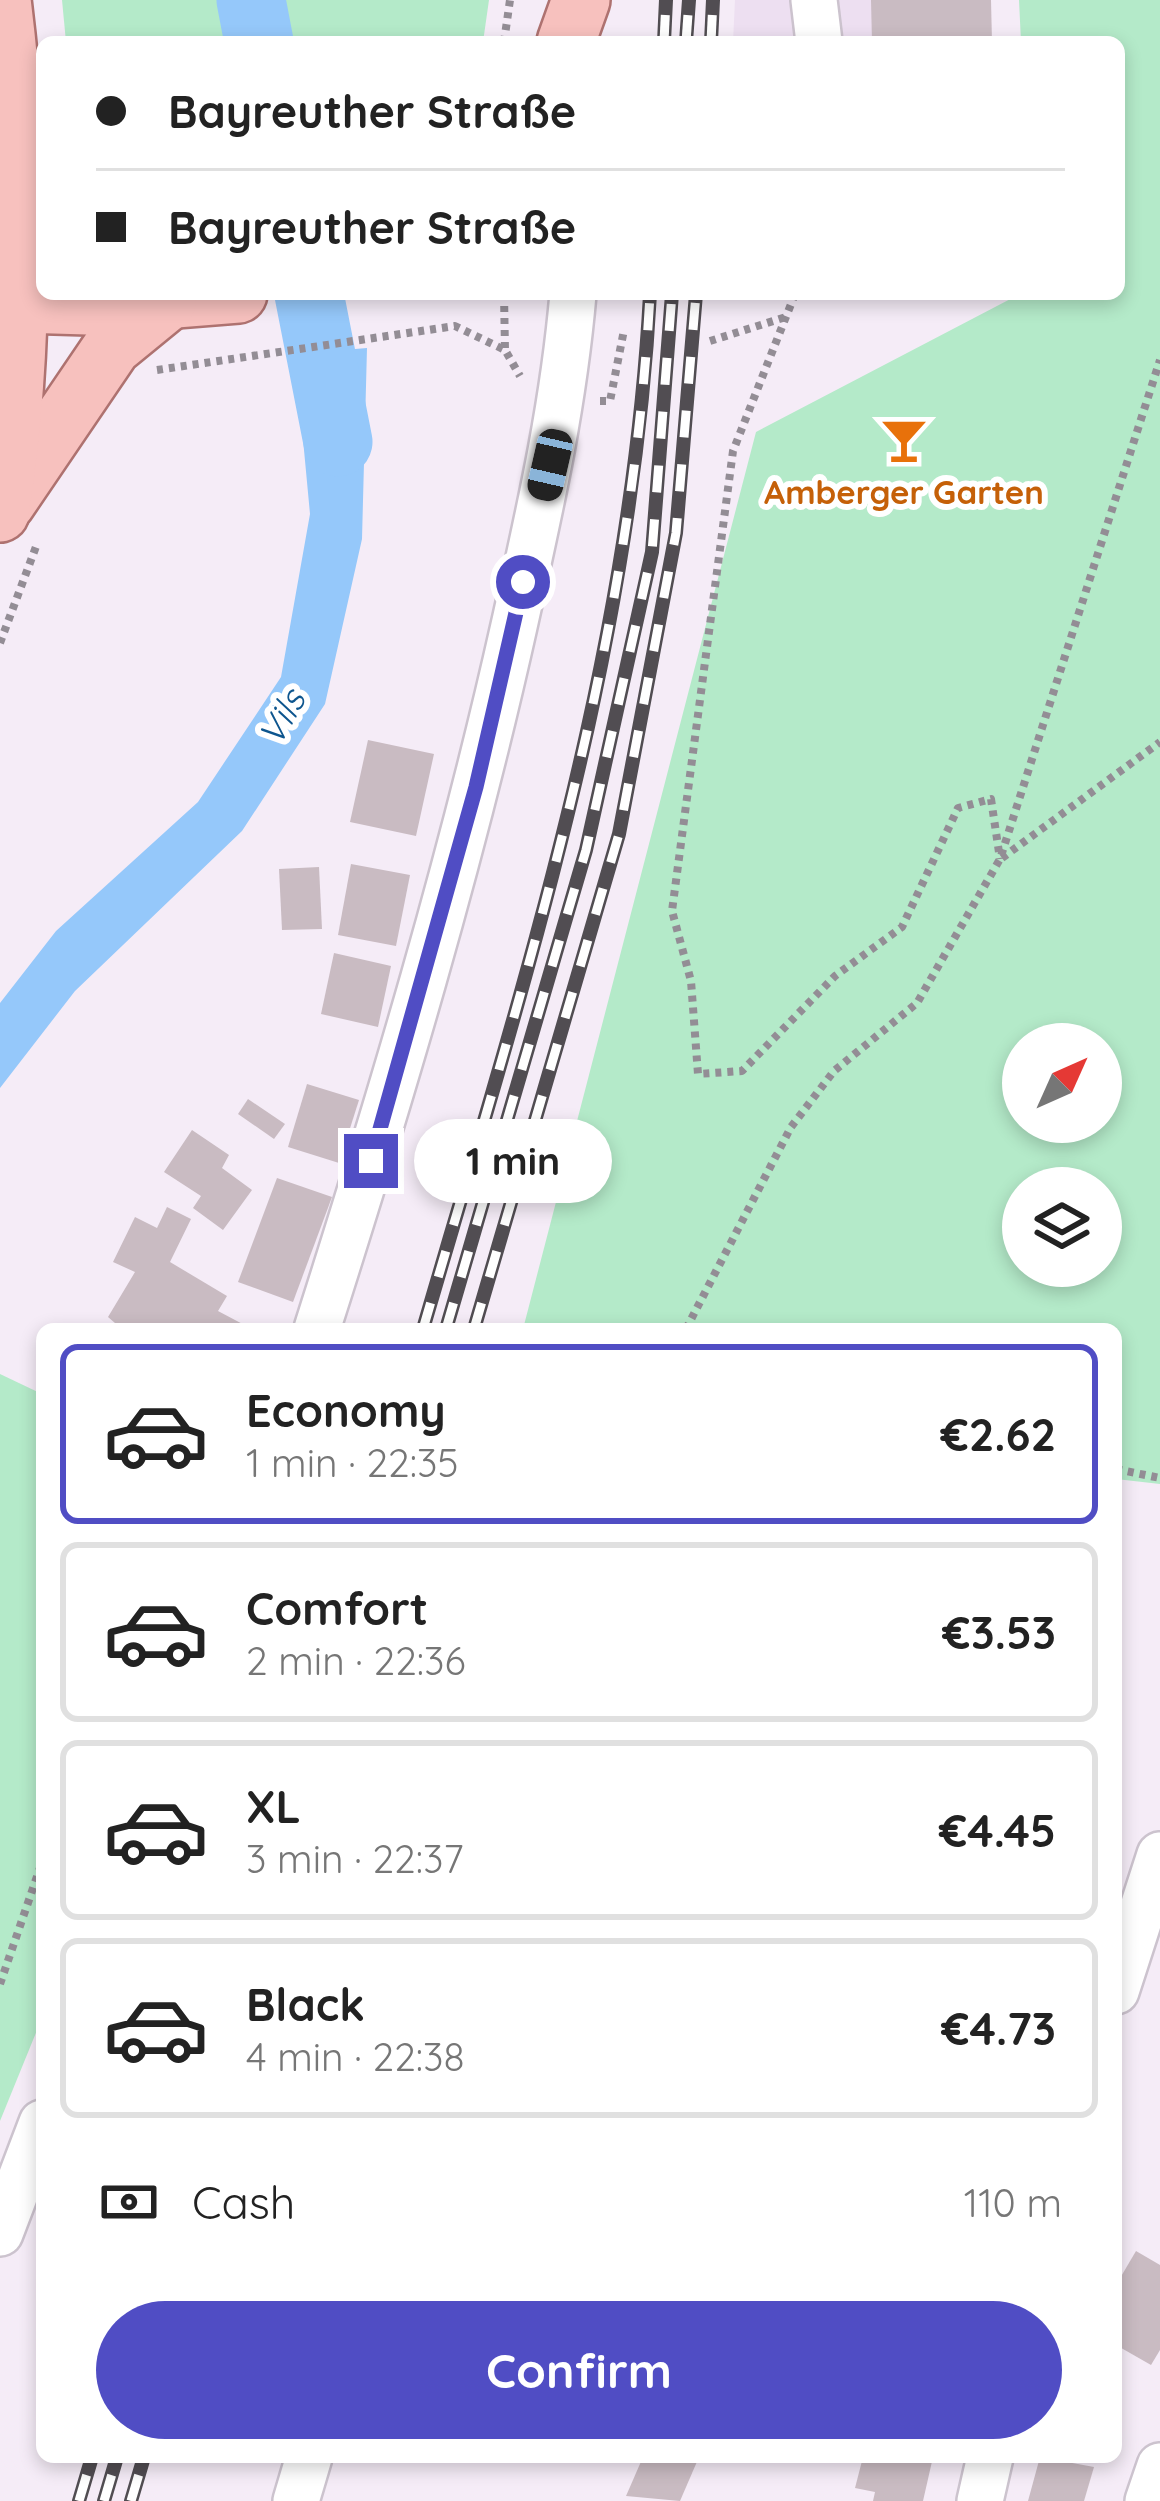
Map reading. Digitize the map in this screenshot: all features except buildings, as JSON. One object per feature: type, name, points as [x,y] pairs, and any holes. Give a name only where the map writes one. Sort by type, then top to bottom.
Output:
[{"type":"main road","points":[[0,512],[21,304],[19,178],[2,0]]},
{"type":"main road","points":[[568,36],[582,0]]},
{"type":"main road","points":[[582,0],[583,36]]},
{"type":"main road","points":[[0,512],[95,344],[167,302],[185,300]]},
{"type":"main road","points":[[21,304],[95,344]]},
{"type":"street","points":[[814,0],[818,36]]},
{"type":"street","points":[[319,1323],[384,1119],[476,787],[563,403],[572,300]]},
{"type":"street","points":[[1122,1972],[1160,1855]]},
{"type":"street","points":[[0,2233],[36,2139]]},
{"type":"street","points":[[296,2501],[307,2463]]},
{"type":"street","points":[[980,2501],[989,2463]]},
{"type":"street","points":[[1148,2501],[1160,2466]]},
{"type":"path","points":[[505,36],[510,0]]},
{"type":"path","points":[[504,300],[505,350]]},
{"type":"path","points":[[794,300],[733,451],[672,911],[691,981],[698,1074],[742,1071],[835,976],[902,927],[958,808],[991,799],[1000,859]]},
{"type":"path","points":[[710,341],[790,316]]},
{"type":"path","points":[[95,344],[454,326],[505,350],[520,369],[522,403],[563,403]]},
{"type":"path","points":[[689,1323],[790,1127],[834,1071],[917,1003],[1000,859],[1160,360]]},
{"type":"path","points":[[1000,859],[1160,742]]},
{"type":"path","points":[[1122,1470],[1160,1478]]},
{"type":"path","points":[[0,1984],[36,1879]]},
{"type":"shaded area","points":[[735,0],[964,0],[969,36],[733,36]]},
{"type":"green space","points":[[62,0],[489,0],[484,36],[65,36]]},
{"type":"green space","points":[[1019,0],[1160,0],[1160,1484],[1122,1480],[1122,1323],[525,1323],[756,432],[1009,300],[1125,300],[1125,36],[1021,36]]},
{"type":"green space","points":[[0,1374],[36,1391],[36,2033],[0,2121]]},
{"type":"water","points":[[367,348],[362,539],[325,704],[242,831],[75,991],[0,1088],[0,1003],[56,931],[198,802],[281,677],[310,514],[295,354]]},
{"type":"waterway","name":"Vils","points":[[251,0],[258,36]]},
{"type":"waterway","name":"Vils","points":[[310,300],[338,442]]},
{"type":"railway","points":[[664,36],[666,0]]},
{"type":"railway","points":[[686,36],[689,0]]},
{"type":"railway","points":[[711,36],[713,0]]},
{"type":"railway","points":[[425,1323],[534,945],[596,689],[621,559],[650,300]]},
{"type":"railway","points":[[448,1323],[586,850],[652,552],[672,300]]},
{"type":"railway","points":[[476,1323],[619,834],[676,533],[695,300]]},
{"type":"railway","points":[[79,2501],[90,2463]]},
{"type":"railway","points":[[104,2501],[115,2463]]},
{"type":"railway","points":[[131,2501],[142,2463]]},
{"type":"place","name":"Amberger Garten","points":[[904,440]]},
{"type":"route","points":[[371,1161],[476,787],[523,582]]}]
